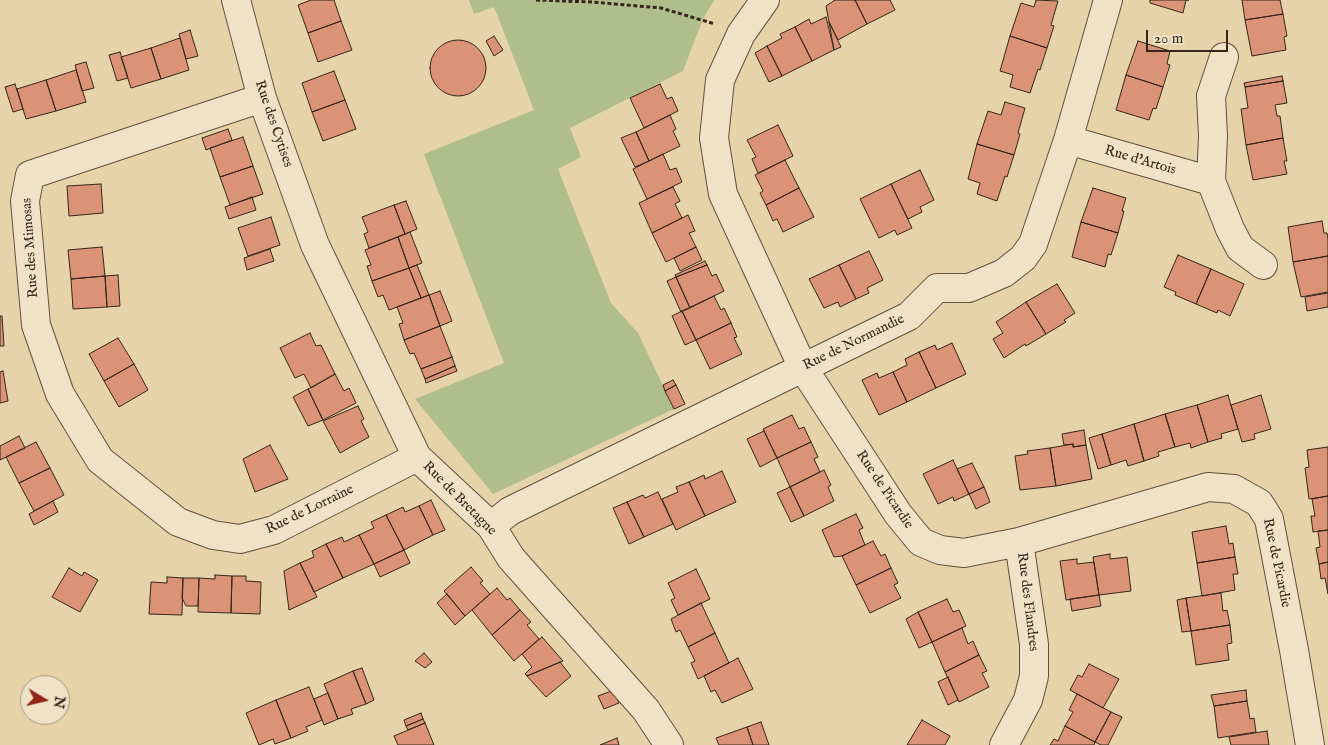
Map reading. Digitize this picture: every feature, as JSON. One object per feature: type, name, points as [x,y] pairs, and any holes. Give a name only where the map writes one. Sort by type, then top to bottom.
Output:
[{"type":"street","name":"Rue des Cytises","points":[[236,0],[262,98],[315,245]]},
{"type":"street","name":"Rue de Picardie","points":[[765,0],[741,34],[720,80],[714,138],[723,194],[803,368],[898,514],[921,542],[940,550],[964,553],[1019,542],[1208,487],[1234,489],[1260,503],[1269,519],[1310,745]]},
{"type":"street","name":"Rue de Normandie","points":[[491,526],[510,511],[910,316],[937,288],[969,288],[1004,272],[1023,258],[1032,244],[1068,140],[1108,0]]},
{"type":"street","points":[[1224,56],[1211,96],[1213,136],[1211,181],[1230,229],[1240,248],[1264,265]]},
{"type":"street","name":"Rue des Mimosas","points":[[100,460],[60,394],[36,325],[25,201],[30,175],[262,98]]},
{"type":"street","name":"Rue d'Artois","points":[[1068,140],[1211,181]]},
{"type":"street","name":"Rue de Bretagne","points":[[315,245],[417,457],[491,526],[512,558],[646,710],[669,745]]},
{"type":"street","name":"Rue de Lorraine","points":[[100,460],[178,522],[213,535],[240,539],[274,530],[417,457]]},
{"type":"street","name":"Rue des Flandres","points":[[1004,745],[1028,700],[1034,676],[1034,644],[1019,542]]},
{"type":"path","points":[[536,0],[592,2],[661,8],[694,17],[741,34]]},
{"type":"green space","points":[[469,0],[714,0],[703,19],[683,71],[570,128],[581,157],[558,169],[611,303],[638,333],[674,409],[493,494],[415,399],[504,363],[424,154],[534,110],[494,7],[474,14]]},
{"type":"building","points":[[311,0],[334,0],[341,21],[308,33],[298,5]]},
{"type":"building","points":[[835,0],[855,0],[867,24],[838,40],[829,22],[826,6]]},
{"type":"building","points":[[855,0],[890,0],[895,10],[867,24]]},
{"type":"building","points":[[1036,0],[1058,1],[1051,25],[1054,26],[1047,48],[1010,36],[1021,3],[1034,7]]},
{"type":"building","points":[[1150,0],[1186,0],[1183,13],[1150,3]]},
{"type":"building","points":[[1242,0],[1280,0],[1283,14],[1245,20]]},
{"type":"building","points":[[1283,14],[1287,36],[1284,37],[1286,50],[1252,56],[1245,20]]},
{"type":"building","points":[[826,17],[834,50],[812,61],[795,27],[809,19],[811,24]]},
{"type":"building","points":[[341,21],[352,50],[318,62],[308,33]]},
{"type":"building","points":[[829,22],[841,47],[834,50]]},
{"type":"building","points":[[795,27],[812,61],[782,76],[767,46],[782,38],[780,34]]},
{"type":"building","points":[[190,30],[198,56],[186,59],[179,34]]},
{"type":"building","points":[[494,36],[503,50],[494,56],[486,41]]},
{"type":"building","points":[[1010,36],[1047,48],[1030,93],[1010,87],[1013,75],[1000,71]]},
{"type":"building","points":[[180,38],[189,70],[161,79],[151,48]]},
{"type":"building","points":[[452,40],[464,40],[478,48],[486,62],[484,79],[478,88],[464,96],[452,96],[442,91],[435,84],[430,74],[430,62],[435,52],[442,45]]},
{"type":"building","points":[[1138,41],[1170,51],[1167,64],[1170,65],[1163,87],[1126,75]]},
{"type":"building","points":[[767,46],[782,76],[769,82],[755,53]]},
{"type":"building","points":[[151,48],[161,79],[131,88],[121,57]]},
{"type":"building","points":[[120,52],[128,78],[117,81],[109,55]]},
{"type":"building","points":[[86,62],[94,88],[82,91],[75,65]]},
{"type":"building","points":[[76,70],[86,102],[56,111],[46,80]]},
{"type":"building","points":[[334,71],[345,100],[312,112],[302,83]]},
{"type":"building","points":[[1126,75],[1163,87],[1156,109],[1153,108],[1149,120],[1116,110]]},
{"type":"building","points":[[1282,76],[1283,81],[1245,87],[1244,83]]},
{"type":"building","points":[[46,80],[56,111],[26,119],[17,89]]},
{"type":"building","points":[[1283,81],[1287,103],[1275,105],[1277,116],[1280,116],[1283,138],[1246,145],[1241,109],[1248,108],[1245,87]]},
{"type":"building","points":[[15,84],[23,109],[13,112],[5,87]]},
{"type":"building","points":[[660,84],[667,99],[672,97],[678,111],[644,128],[630,98]]},
{"type":"building","points":[[345,100],[356,129],[323,141],[312,112]]},
{"type":"building","points":[[1005,102],[1025,108],[1014,155],[977,144],[988,111],[1001,115]]},
{"type":"building","points":[[670,115],[676,129],[673,131],[680,146],[649,161],[636,132]]},
{"type":"building","points":[[778,125],[793,156],[758,173],[752,159],[756,157],[747,140]]},
{"type":"building","points":[[228,129],[232,140],[206,150],[202,138]]},
{"type":"building","points":[[636,132],[649,161],[635,167],[621,138]]},
{"type":"building","points":[[243,137],[253,166],[220,177],[210,148]]},
{"type":"building","points":[[1283,138],[1287,161],[1284,161],[1287,174],[1253,180],[1246,145]]},
{"type":"building","points":[[977,144],[1014,155],[997,201],[977,194],[980,183],[968,179]]},
{"type":"building","points":[[663,154],[670,170],[676,168],[682,182],[647,199],[633,169]]},
{"type":"building","points":[[785,160],[799,188],[766,205],[760,193],[763,191],[755,175]]},
{"type":"building","points":[[253,166],[263,194],[230,205],[220,177]]},
{"type":"building","points":[[920,170],[934,200],[920,207],[922,212],[908,219],[891,184]]},
{"type":"building","points":[[101,184],[103,213],[69,216],[67,186]]},
{"type":"building","points":[[891,184],[912,228],[897,235],[895,230],[879,238],[860,199]]},
{"type":"building","points":[[673,187],[680,201],[675,204],[682,218],[652,233],[639,203]]},
{"type":"building","points":[[799,188],[814,217],[783,232],[777,219],[773,221],[766,205]]},
{"type":"building","points":[[1093,188],[1126,198],[1118,233],[1081,222]]},
{"type":"building","points":[[252,197],[256,210],[229,219],[225,207]]},
{"type":"building","points":[[406,201],[417,229],[405,234],[394,205]]},
{"type":"building","points":[[394,205],[405,234],[369,248],[364,234],[368,232],[362,217]]},
{"type":"building","points":[[688,215],[695,231],[689,233],[696,247],[666,262],[652,233]]},
{"type":"building","points":[[271,217],[280,245],[248,256],[238,228]]},
{"type":"building","points":[[1322,221],[1324,233],[1327,233],[1328,256],[1293,262],[1288,227]]},
{"type":"building","points":[[1081,222],[1118,233],[1111,255],[1108,254],[1105,267],[1072,257]]},
{"type":"building","points":[[410,232],[422,263],[409,268],[398,237]]},
{"type":"building","points":[[398,237],[409,268],[372,281],[367,266],[371,265],[365,250]]},
{"type":"building","points":[[102,247],[105,276],[71,279],[68,250]]},
{"type":"building","points":[[696,247],[702,260],[680,271],[674,258]]},
{"type":"building","points":[[270,249],[274,261],[247,270],[244,258]]},
{"type":"building","points":[[869,251],[883,280],[867,288],[869,293],[856,299],[839,265]]},
{"type":"building","points":[[1178,255],[1211,269],[1196,304],[1175,295],[1176,292],[1164,287]]},
{"type":"building","points":[[1328,256],[1328,292],[1301,297],[1293,262]]},
{"type":"building","points":[[705,261],[707,265],[676,277],[675,275]]},
{"type":"building","points":[[417,265],[429,295],[421,298],[409,268]]},
{"type":"building","points":[[707,265],[712,276],[716,274],[724,291],[690,308],[676,277]]},
{"type":"building","points":[[839,265],[856,299],[840,307],[838,302],[824,308],[809,279]]},
{"type":"building","points":[[409,268],[421,298],[389,310],[383,295],[378,297],[372,281]]},
{"type":"building","points":[[1211,269],[1244,284],[1230,316],[1218,310],[1217,313],[1196,304]]},
{"type":"building","points":[[118,275],[120,306],[107,307],[105,276]]},
{"type":"building","points":[[105,276],[107,307],[73,309],[71,279]]},
{"type":"building","points":[[676,277],[690,308],[681,312],[667,281]]},
{"type":"building","points":[[1057,284],[1075,313],[1064,320],[1066,322],[1046,334],[1026,302]]},
{"type":"building","points":[[440,291],[452,321],[440,326],[429,295]]},
{"type":"building","points":[[1328,293],[1328,307],[1307,311],[1305,297]]},
{"type":"building","points":[[429,295],[440,326],[404,340],[399,324],[403,323],[397,307]]},
{"type":"building","points":[[714,296],[721,310],[724,308],[731,323],[696,340],[682,311]]},
{"type":"building","points":[[1026,302],[1046,334],[1026,346],[1025,344],[1004,358],[993,339],[1003,333],[996,322]]},
{"type":"building","points":[[682,311],[696,340],[685,345],[672,316]]},
{"type":"building","points":[[0,316],[2,316],[4,346],[0,346]]},
{"type":"building","points":[[731,323],[737,337],[734,338],[742,354],[710,369],[696,340]]},
{"type":"building","points":[[440,326],[452,357],[421,369],[414,353],[410,354],[404,340]]},
{"type":"building","points":[[310,333],[316,346],[321,345],[335,374],[311,388],[304,374],[295,378],[280,348]]},
{"type":"building","points":[[118,338],[134,364],[104,381],[89,354]]},
{"type":"building","points":[[952,343],[966,374],[936,388],[919,352],[935,345],[937,350]]},
{"type":"building","points":[[919,352],[936,388],[907,402],[893,372],[907,365],[905,359]]},
{"type":"building","points":[[452,357],[455,366],[425,379],[421,369]]},
{"type":"building","points":[[134,364],[148,390],[119,407],[104,381]]},
{"type":"building","points":[[455,366],[457,371],[426,383],[425,379]]},
{"type":"building","points":[[3,371],[8,401],[0,403],[0,372]]},
{"type":"building","points":[[893,372],[907,402],[879,415],[862,380],[877,373],[879,378]]},
{"type":"building","points":[[335,374],[344,391],[349,388],[356,403],[323,420],[308,389]]},
{"type":"building","points":[[673,380],[676,385],[665,391],[663,385]]},
{"type":"building","points":[[676,385],[685,404],[674,409],[665,391]]},
{"type":"building","points":[[308,389],[323,420],[308,426],[293,397]]},
{"type":"building","points":[[1228,395],[1238,429],[1221,434],[1222,438],[1208,442],[1197,405]]},
{"type":"building","points":[[1261,395],[1271,429],[1254,434],[1255,439],[1242,442],[1231,405]]},
{"type":"building","points":[[1197,405],[1208,442],[1191,448],[1190,443],[1175,447],[1165,414]]},
{"type":"building","points":[[358,406],[364,419],[361,421],[369,437],[340,453],[323,421]]},
{"type":"building","points":[[1165,414],[1175,447],[1158,452],[1159,456],[1144,461],[1134,424]]},
{"type":"building","points":[[792,415],[799,429],[804,427],[811,442],[777,458],[763,429]]},
{"type":"building","points":[[1134,424],[1144,461],[1128,466],[1126,460],[1111,465],[1102,434]]},
{"type":"building","points":[[1084,430],[1086,445],[1073,447],[1073,444],[1064,445],[1062,434]]},
{"type":"building","points":[[764,431],[777,458],[760,467],[747,439]]},
{"type":"building","points":[[1102,434],[1111,465],[1098,469],[1089,438]]},
{"type":"building","points":[[19,436],[25,448],[0,460],[0,446]]},
{"type":"building","points":[[36,442],[50,468],[19,483],[6,457]]},
{"type":"building","points":[[811,442],[818,457],[814,459],[820,472],[790,487],[777,458]]},
{"type":"building","points":[[1073,444],[1073,447],[1086,445],[1092,479],[1056,486],[1050,448]]},
{"type":"building","points":[[270,445],[288,479],[255,492],[243,459]]},
{"type":"building","points":[[1328,447],[1328,496],[1309,499],[1305,468],[1309,467],[1307,450]]},
{"type":"building","points":[[1050,448],[1056,486],[1020,490],[1015,456],[1028,454],[1027,451]]},
{"type":"building","points":[[953,460],[969,494],[954,501],[953,497],[938,504],[923,474]]},
{"type":"building","points":[[972,463],[984,487],[969,494],[957,469]]},
{"type":"building","points":[[50,468],[64,495],[34,511],[19,483]]},
{"type":"building","points":[[824,470],[831,485],[828,487],[834,501],[804,516],[790,487]]},
{"type":"building","points":[[722,471],[736,502],[705,516],[689,482],[704,475],[705,479]]},
{"type":"building","points":[[689,482],[705,516],[676,530],[662,499],[678,492],[676,487]]},
{"type":"building","points":[[790,487],[804,516],[791,522],[777,493]]},
{"type":"building","points":[[984,487],[990,502],[976,509],[969,494]]},
{"type":"building","points":[[658,492],[673,524],[644,537],[627,502],[643,495],[645,498]]},
{"type":"building","points":[[1328,496],[1328,530],[1313,532],[1311,516],[1315,516],[1312,499]]},
{"type":"building","points":[[431,500],[445,530],[433,535],[419,506]]},
{"type":"building","points":[[53,501],[58,512],[34,525],[29,514]]},
{"type":"building","points":[[627,502],[644,537],[629,544],[613,508]]},
{"type":"building","points":[[419,506],[433,535],[404,550],[386,515],[403,507],[405,512]]},
{"type":"building","points":[[856,514],[863,528],[859,530],[865,545],[842,556],[834,557],[822,530]]},
{"type":"building","points":[[386,515],[404,550],[374,564],[359,535],[374,528],[371,522]]},
{"type":"building","points":[[1226,526],[1229,544],[1233,543],[1235,557],[1197,563],[1192,532]]},
{"type":"building","points":[[1328,530],[1328,562],[1319,564],[1316,548],[1320,547],[1318,531]]},
{"type":"building","points":[[359,535],[374,564],[343,578],[326,544],[342,537],[344,542]]},
{"type":"building","points":[[873,541],[881,556],[885,554],[891,568],[856,585],[842,556]]},
{"type":"building","points":[[326,544],[343,578],[314,592],[300,563],[314,557],[312,551]]},
{"type":"building","points":[[404,550],[410,563],[380,577],[374,564]]},
{"type":"building","points":[[1110,554],[1110,559],[1127,557],[1131,591],[1099,595],[1093,557]]},
{"type":"building","points":[[1235,557],[1238,574],[1233,574],[1235,590],[1202,596],[1197,563]]},
{"type":"building","points":[[1077,559],[1077,564],[1094,562],[1099,595],[1066,600],[1060,561]]},
{"type":"building","points":[[1328,562],[1328,594],[1325,578],[1321,579],[1319,564]]},
{"type":"building","points":[[300,563],[317,597],[289,610],[284,571]]},
{"type":"building","points":[[471,567],[483,581],[480,583],[490,594],[465,616],[444,591]]},
{"type":"building","points":[[69,568],[82,576],[84,572],[98,580],[80,612],[52,597]]},
{"type":"building","points":[[891,568],[898,583],[894,585],[901,598],[870,613],[856,585]]},
{"type":"building","points":[[696,569],[710,599],[678,615],[671,600],[675,598],[668,583]]},
{"type":"building","points":[[215,575],[232,576],[231,613],[198,612],[199,578],[215,579]]},
{"type":"building","points":[[232,576],[246,576],[246,581],[261,582],[260,614],[231,613]]},
{"type":"building","points":[[167,577],[183,578],[182,615],[149,614],[151,582],[167,583]]},
{"type":"building","points":[[183,578],[199,578],[198,606],[186,606],[182,598]]},
{"type":"building","points":[[497,588],[507,600],[510,598],[520,610],[492,635],[472,610]]},
{"type":"building","points":[[1221,593],[1223,611],[1227,610],[1230,625],[1191,631],[1186,598]]},
{"type":"building","points":[[447,594],[465,616],[455,625],[437,603]]},
{"type":"building","points":[[1099,595],[1101,606],[1072,611],[1070,599]]},
{"type":"building","points":[[1186,598],[1191,631],[1182,632],[1177,600]]},
{"type":"building","points":[[947,599],[953,612],[959,610],[966,626],[932,642],[918,612]]},
{"type":"building","points":[[701,603],[715,633],[688,647],[680,630],[676,632],[671,619]]},
{"type":"building","points":[[520,610],[531,622],[527,625],[539,639],[514,661],[492,635]]},
{"type":"building","points":[[918,612],[932,642],[919,648],[906,619]]},
{"type":"building","points":[[1230,625],[1232,643],[1227,644],[1229,660],[1196,665],[1191,631]]},
{"type":"building","points":[[962,628],[968,644],[973,641],[979,655],[945,672],[932,642]]},
{"type":"building","points":[[715,633],[729,663],[698,679],[691,663],[695,661],[688,647]]},
{"type":"building","points":[[542,637],[563,661],[527,676],[525,674],[532,667],[522,654]]},
{"type":"building","points":[[424,653],[432,662],[425,668],[415,661]]},
{"type":"building","points":[[979,655],[987,671],[982,673],[989,687],[959,702],[945,672]]},
{"type":"building","points":[[738,658],[753,689],[722,703],[715,690],[711,692],[704,676]]},
{"type":"building","points":[[560,662],[571,676],[546,697],[527,676]]},
{"type":"building","points":[[1089,664],[1119,679],[1103,708],[1070,690],[1078,675],[1082,677]]},
{"type":"building","points":[[362,668],[374,700],[366,704],[353,671]]},
{"type":"building","points":[[353,671],[366,704],[351,709],[353,714],[338,719],[324,684]]},
{"type":"building","points":[[948,677],[958,700],[948,705],[938,682]]},
{"type":"building","points":[[309,687],[322,720],[306,727],[308,731],[291,738],[276,700]]},
{"type":"building","points":[[614,690],[619,703],[604,709],[598,696]]},
{"type":"building","points":[[1246,690],[1247,701],[1214,706],[1211,695]]},
{"type":"building","points":[[328,693],[338,719],[324,725],[314,699]]},
{"type":"building","points":[[1077,694],[1111,712],[1095,742],[1065,726],[1073,712],[1069,710]]},
{"type":"building","points":[[276,700],[291,738],[275,744],[273,739],[259,745],[246,713]]},
{"type":"building","points":[[1247,701],[1250,719],[1254,718],[1256,732],[1218,738],[1214,706]]},
{"type":"building","points":[[1111,712],[1122,717],[1108,745],[1101,745],[1095,742]]},
{"type":"building","points":[[421,713],[423,719],[406,726],[404,720]]},
{"type":"building","points":[[423,719],[425,723],[408,730],[406,726]]},
{"type":"building","points":[[922,720],[950,736],[945,745],[907,745]]},
{"type":"building","points":[[761,722],[769,745],[753,745],[747,727]]},
{"type":"building","points":[[425,723],[434,745],[398,745],[394,736]]},
{"type":"building","points":[[1065,726],[1095,742],[1094,745],[1050,745],[1054,739],[1058,741]]},
{"type":"building","points":[[747,727],[753,745],[719,745],[716,738]]},
{"type":"building","points":[[1267,731],[1269,745],[1231,745],[1229,737]]},
{"type":"building","points":[[617,738],[619,745],[600,745]]}]
